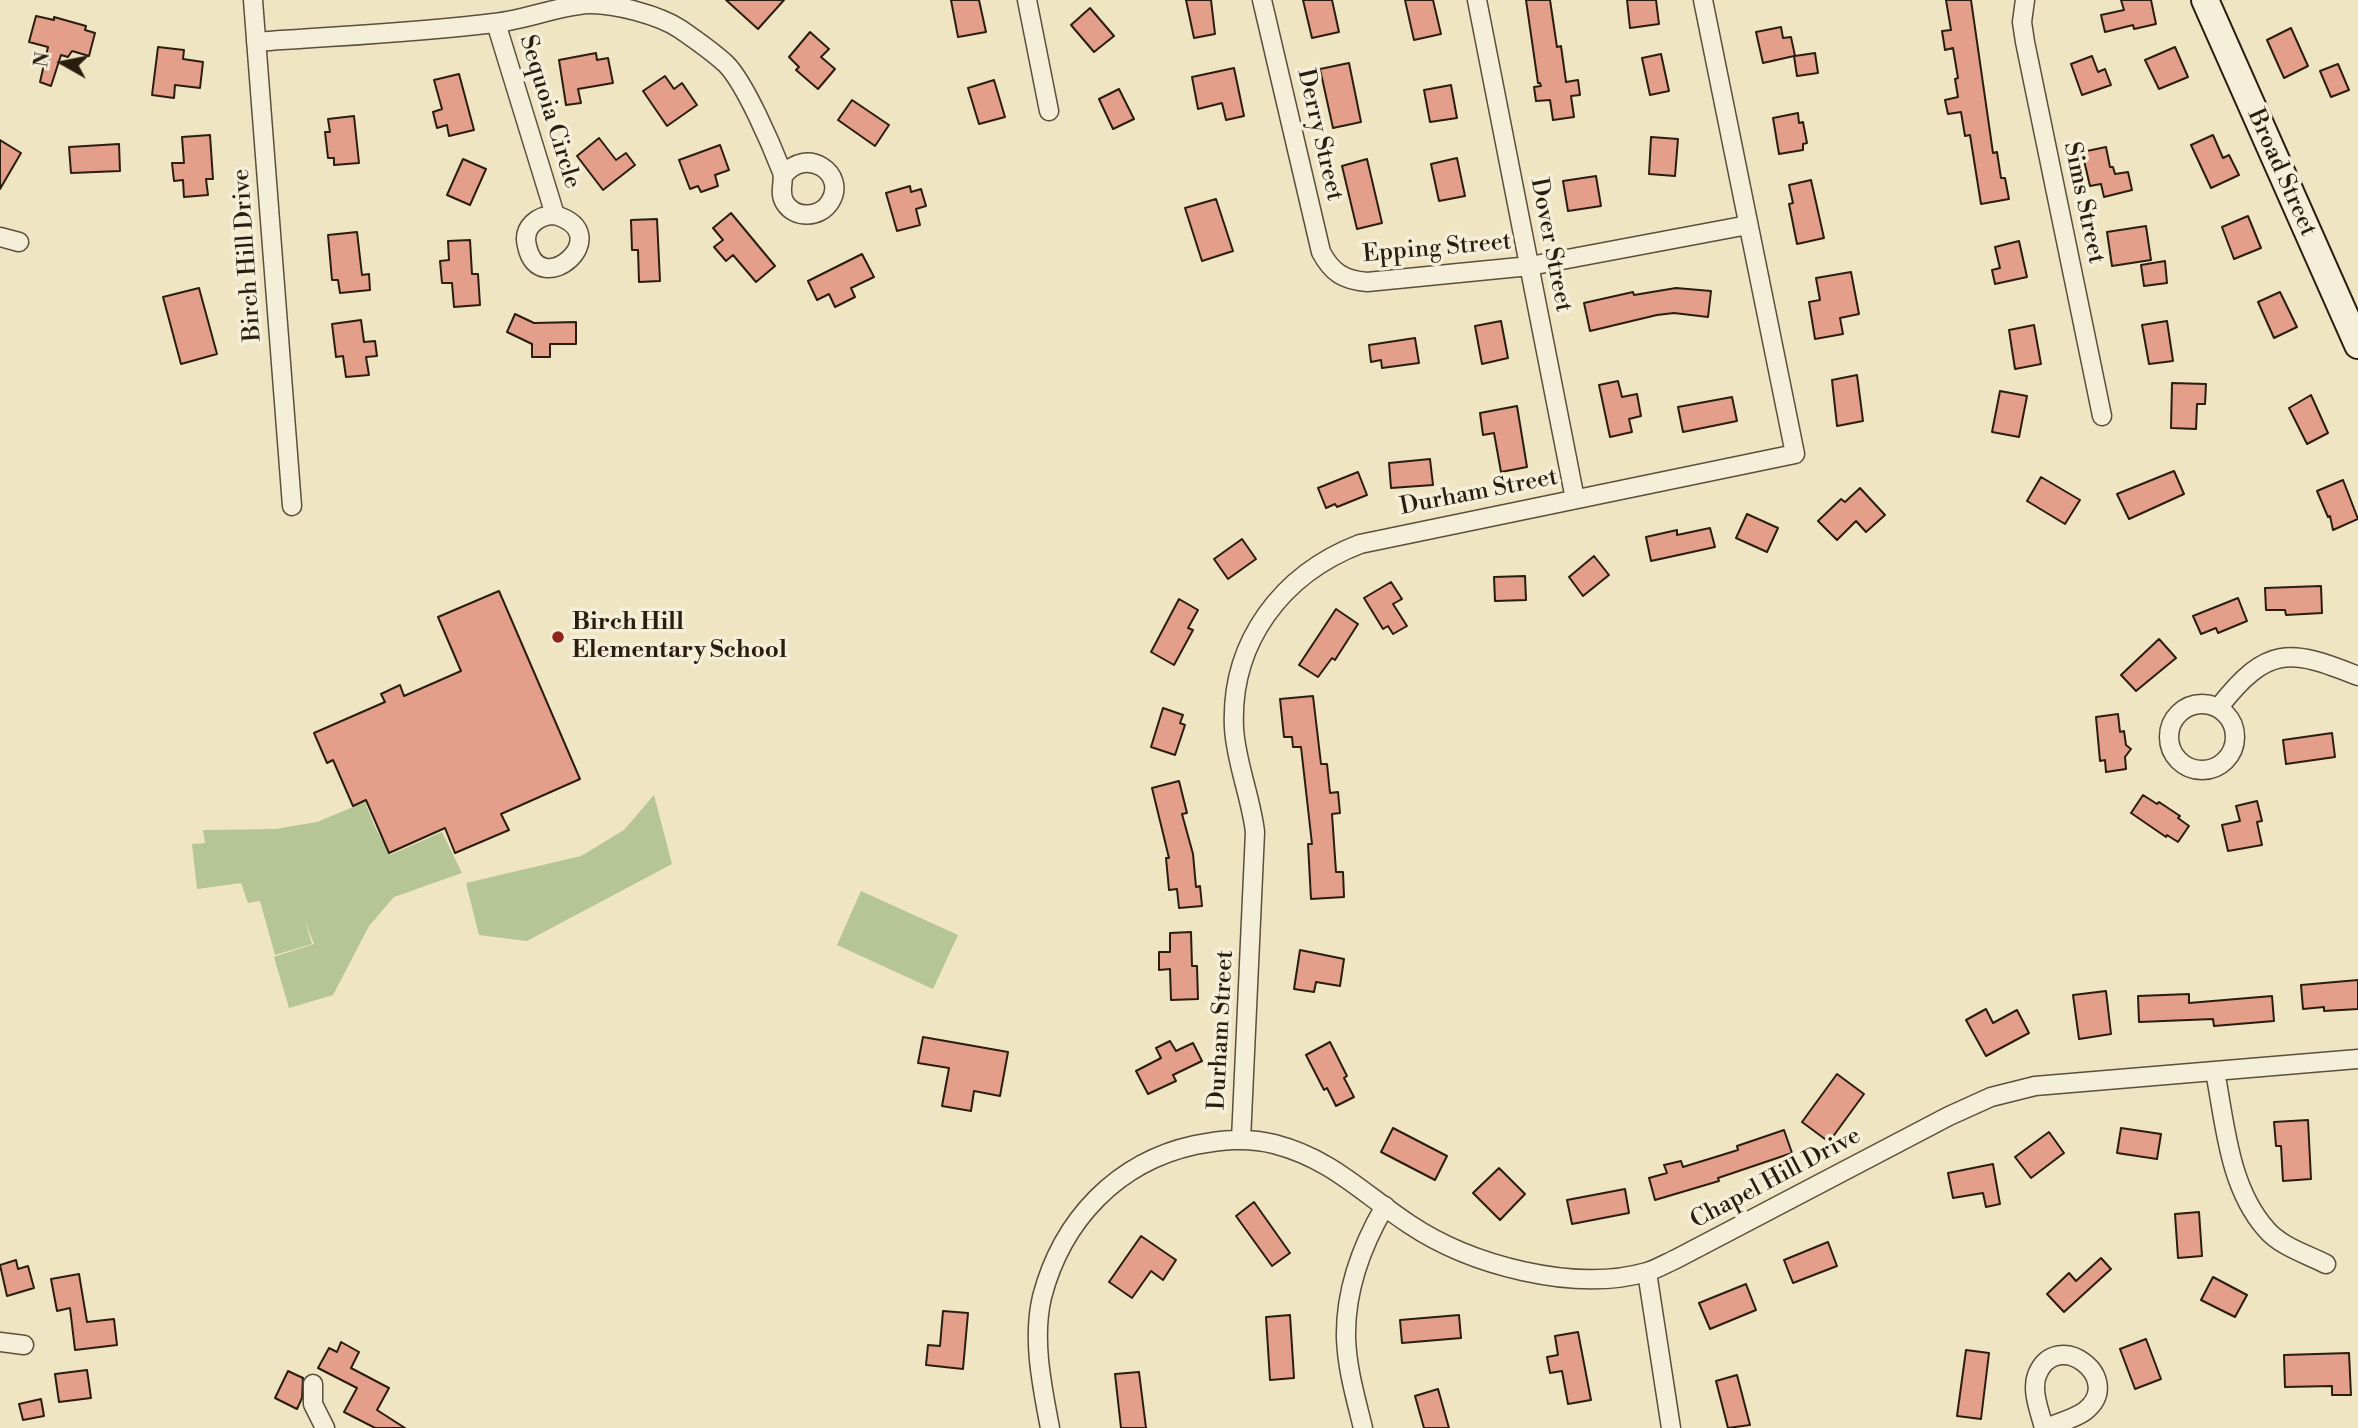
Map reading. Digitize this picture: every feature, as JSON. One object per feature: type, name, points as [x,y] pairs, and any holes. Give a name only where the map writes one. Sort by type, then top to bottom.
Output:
[{"type":"main road","name":"Broad Street","points":[[2205,0],[2358,345]]},
{"type":"street","name":"Birch Hill Drive","points":[[253,0],[292,506]]},
{"type":"street","points":[[1027,0],[1049,111]]},
{"type":"street","name":"Derry Street","points":[[1262,0],[1321,251],[1327,264],[1338,275]]},
{"type":"street","name":"Dover Street","points":[[1477,0],[1575,499]]},
{"type":"street","name":"Durham Street","points":[[1241,1140],[1255,832],[1234,728],[1239,674],[1257,629],[1284,591],[1318,563],[1341,551],[1378,538],[1795,454],[1703,0]]},
{"type":"street","name":"Sims Street","points":[[2025,0],[2022,22],[2025,41],[2102,416]]},
{"type":"street","points":[[256,42],[496,23],[589,4],[646,14],[676,26],[728,66],[743,87],[783,176]]},
{"type":"street","name":"Sequoia Circle","points":[[496,23],[555,215]]},
{"type":"street","name":"Epping Street","points":[[1338,275],[1352,281],[1367,282],[1530,266],[1748,225]]},
{"type":"street","points":[[0,237],[19,242]]},
{"type":"street","points":[[2219,707],[2236,685],[2253,670],[2284,658],[2304,657],[2358,676]]},
{"type":"street","name":"Chapel Hill Drive","points":[[1050,1428],[1038,1328],[1042,1298],[1062,1243],[1078,1218],[1112,1184],[1133,1168],[1155,1157],[1205,1143],[1241,1140],[1274,1144],[1321,1162],[1343,1174],[1409,1224],[1439,1242],[1471,1256],[1530,1274],[1583,1278],[1614,1277],[1647,1272],[1676,1259],[1908,1136],[1991,1097],[2035,1086],[2358,1059]]},
{"type":"street","points":[[2215,1071],[2230,1152],[2245,1195],[2256,1215],[2267,1230],[2286,1245],[2326,1264]]},
{"type":"street","points":[[1363,1428],[1350,1373],[1346,1338],[1348,1309],[1360,1255],[1385,1206]]},
{"type":"street","points":[[1647,1272],[1671,1428]]},
{"type":"street","points":[[0,1342],[24,1345]]},
{"type":"street","points":[[313,1384],[313,1404],[325,1428]]},
{"type":"green space","points":[[654,795],[672,864],[527,941],[479,935],[466,883],[581,856],[624,830]]},
{"type":"green space","points":[[365,802],[390,855],[442,832],[462,873],[394,897],[369,926],[333,995],[289,1008],[274,957],[314,944],[305,921],[312,944],[275,955],[260,901],[248,903],[241,883],[197,889],[192,844],[205,843],[203,830],[275,829],[317,822]]},
{"type":"green space","points":[[861,891],[958,935],[933,989],[837,945]]},
{"type":"building","points":[[726,0],[784,0],[758,29]]},
{"type":"building","points":[[951,0],[979,0],[986,32],[958,37]]},
{"type":"building","points":[[1186,0],[1211,0],[1215,34],[1194,38]]},
{"type":"building","points":[[1303,0],[1332,0],[1339,32],[1312,38]]},
{"type":"building","points":[[1405,0],[1433,0],[1441,34],[1414,40]]},
{"type":"building","points":[[1526,0],[1550,0],[1557,47],[1561,46],[1566,82],[1578,80],[1580,95],[1571,96],[1574,117],[1553,120],[1550,100],[1536,101],[1534,87],[1541,86],[1538,83]]},
{"type":"building","points":[[1627,0],[1656,0],[1659,24],[1630,28]]},
{"type":"building","points":[[1946,0],[1971,0],[1993,153],[1997,152],[2001,178],[2005,178],[2009,199],[1981,204],[1970,135],[1965,136],[1961,112],[1948,114],[1945,100],[1958,97],[1955,79],[1958,78],[1953,48],[1945,50],[1942,31],[1951,30]]},
{"type":"building","points":[[2121,0],[2151,0],[2156,24],[2134,29],[2133,25],[2105,32],[2101,15],[2124,10]]},
{"type":"building","points":[[1090,8],[1114,36],[1094,52],[1071,25]]},
{"type":"building","points":[[36,16],[54,20],[54,17],[86,26],[85,30],[95,33],[89,56],[72,51],[68,57],[61,55],[51,86],[40,82],[48,47],[29,42]]},
{"type":"building","points":[[1781,27],[1783,38],[1791,37],[1795,56],[1815,53],[1818,73],[1797,76],[1794,56],[1763,63],[1756,32]]},
{"type":"building","points":[[2291,28],[2308,66],[2284,78],[2267,40]]},
{"type":"building","points":[[810,32],[829,49],[821,57],[835,69],[818,89],[796,70],[799,67],[789,57]]},
{"type":"building","points":[[158,47],[184,50],[183,59],[203,62],[200,88],[175,85],[174,98],[152,95]]},
{"type":"building","points":[[2175,47],[2188,77],[2159,89],[2145,60]]},
{"type":"building","points":[[596,53],[597,60],[608,58],[613,83],[578,89],[581,103],[566,105],[559,60]]},
{"type":"building","points":[[1661,54],[1669,91],[1650,95],[1642,58]]},
{"type":"building","points":[[2092,56],[2098,72],[2105,69],[2111,85],[2082,95],[2071,64]]},
{"type":"building","points":[[1349,63],[1361,122],[1333,128],[1320,69]]},
{"type":"building","points":[[2338,64],[2349,90],[2331,97],[2320,71]]},
{"type":"building","points":[[1234,68],[1244,116],[1226,120],[1222,103],[1198,109],[1192,77]]},
{"type":"building","points":[[459,74],[474,130],[449,136],[447,125],[437,128],[433,112],[442,109],[434,80]]},
{"type":"building","points":[[665,76],[674,89],[682,83],[697,105],[667,126],[643,91]]},
{"type":"building","points":[[994,80],[1005,117],[979,124],[968,88]]},
{"type":"building","points":[[1451,85],[1457,118],[1430,122],[1424,90]]},
{"type":"building","points":[[1119,89],[1134,119],[1113,129],[1099,99]]},
{"type":"building","points":[[852,100],[889,125],[875,146],[838,120]]},
{"type":"building","points":[[1798,113],[1799,123],[1803,122],[1807,143],[1803,144],[1803,150],[1779,154],[1773,118]]},
{"type":"building","points":[[354,116],[359,163],[334,165],[334,158],[328,158],[325,132],[330,132],[328,119]]},
{"type":"building","points":[[210,135],[213,179],[206,179],[208,195],[184,197],[183,180],[174,181],[172,163],[184,163],[182,137]]},
{"type":"building","points":[[2213,135],[2223,158],[2229,155],[2239,175],[2211,188],[2191,145]]},
{"type":"building","points":[[1651,137],[1678,139],[1675,176],[1649,174]]},
{"type":"building","points":[[599,138],[616,160],[626,153],[635,165],[603,190],[577,156]]},
{"type":"building","points":[[0,140],[21,153],[0,189]]},
{"type":"building","points":[[119,144],[120,171],[71,173],[69,147]]},
{"type":"building","points":[[720,145],[729,170],[715,175],[718,186],[701,192],[698,186],[690,189],[679,160]]},
{"type":"building","points":[[2106,147],[2110,167],[2113,167],[2115,174],[2128,172],[2132,190],[2104,197],[2101,184],[2090,186],[2082,152]]},
{"type":"building","points":[[1457,158],[1465,196],[1439,201],[1431,164]]},
{"type":"building","points":[[463,159],[486,169],[470,205],[447,195]]},
{"type":"building","points":[[1367,159],[1382,223],[1357,229],[1342,166]]},
{"type":"building","points":[[1596,176],[1601,206],[1568,211],[1563,181]]},
{"type":"building","points":[[1811,180],[1824,238],[1797,244],[1789,204],[1793,203],[1789,185]]},
{"type":"building","points":[[910,186],[911,192],[921,189],[926,206],[916,209],[920,225],[897,231],[886,193]]},
{"type":"building","points":[[1216,199],[1233,251],[1202,261],[1185,208]]},
{"type":"building","points":[[731,213],[775,266],[756,282],[733,255],[726,261],[714,247],[723,240],[713,228]]},
{"type":"building","points":[[2248,216],[2261,248],[2234,259],[2222,227]]},
{"type":"building","points":[[657,219],[660,281],[639,282],[638,250],[632,250],[631,220]]},
{"type":"building","points":[[2146,226],[2151,260],[2112,266],[2107,232]]},
{"type":"building","points":[[357,232],[362,275],[369,274],[370,290],[340,293],[338,280],[332,280],[328,235]]},
{"type":"building","points":[[470,240],[472,274],[478,274],[480,305],[454,307],[452,283],[442,283],[440,261],[449,260],[448,241]]},
{"type":"building","points":[[2019,241],[2027,277],[1995,284],[1992,270],[2000,268],[1995,247]]},
{"type":"building","points":[[862,254],[874,277],[851,288],[855,297],[835,307],[829,294],[817,300],[808,281]]},
{"type":"building","points":[[2165,261],[2167,283],[2144,286],[2141,265]]},
{"type":"building","points":[[1851,272],[1859,314],[1840,318],[1843,334],[1815,339],[1809,302],[1820,300],[1816,278]]},
{"type":"building","points":[[199,288],[217,354],[181,364],[163,297]]},
{"type":"building","points":[[1676,288],[1711,291],[1708,317],[1674,313],[1657,315],[1590,331],[1584,303],[1633,292],[1634,295]]},
{"type":"building","points":[[2280,292],[2297,327],[2274,338],[2258,302]]},
{"type":"building","points":[[515,314],[534,323],[576,322],[576,344],[550,344],[550,357],[532,357],[532,344],[507,332]]},
{"type":"building","points":[[361,320],[364,342],[375,341],[377,356],[366,357],[369,375],[346,377],[343,356],[336,357],[332,324]]},
{"type":"building","points":[[1501,321],[1508,358],[1482,364],[1475,326]]},
{"type":"building","points":[[2167,321],[2173,361],[2149,364],[2142,325]]},
{"type":"building","points":[[2034,325],[2041,364],[2015,369],[2009,330]]},
{"type":"building","points":[[1415,338],[1419,363],[1382,368],[1381,360],[1371,362],[1369,345]]},
{"type":"building","points":[[1857,375],[1863,421],[1837,426],[1832,380]]},
{"type":"building","points":[[1618,381],[1622,397],[1637,394],[1641,416],[1629,419],[1632,432],[1610,437],[1599,385]]},
{"type":"building","points":[[2172,383],[2206,384],[2205,404],[2197,404],[2196,429],[2171,428]]},
{"type":"building","points":[[2000,391],[2027,396],[2019,437],[1992,432]]},
{"type":"building","points":[[2311,395],[2328,433],[2307,444],[2289,408]]},
{"type":"building","points":[[1732,397],[1737,421],[1683,432],[1678,407]]},
{"type":"building","points":[[1517,406],[1527,467],[1501,472],[1494,433],[1483,435],[1480,413]]},
{"type":"building","points":[[1430,459],[1433,485],[1391,488],[1389,463]]},
{"type":"building","points":[[2174,471],[2184,494],[2129,519],[2117,494]]},
{"type":"building","points":[[1358,472],[1367,495],[1337,507],[1335,504],[1326,508],[1318,488]]},
{"type":"building","points":[[2041,477],[2080,500],[2065,524],[2027,501]]},
{"type":"building","points":[[2343,480],[2358,519],[2333,530],[2330,516],[2328,517],[2317,491]]},
{"type":"building","points":[[1860,488],[1885,515],[1866,532],[1856,521],[1837,540],[1818,521],[1841,499],[1845,502]]},
{"type":"building","points":[[1747,514],[1778,528],[1767,552],[1736,538]]},
{"type":"building","points":[[1710,528],[1715,547],[1651,561],[1646,537],[1677,530],[1677,535]]},
{"type":"building","points":[[1242,539],[1256,559],[1228,579],[1214,559]]},
{"type":"building","points":[[1594,556],[1609,575],[1583,596],[1569,577]]},
{"type":"building","points":[[1525,576],[1526,600],[1495,601],[1494,577]]},
{"type":"building","points":[[1391,582],[1402,599],[1393,604],[1407,626],[1393,634],[1388,626],[1383,629],[1364,598]]},
{"type":"building","points":[[2321,586],[2322,613],[2286,615],[2285,610],[2266,610],[2265,588]]},
{"type":"building","points":[[499,591],[580,779],[501,814],[509,830],[455,853],[445,828],[389,853],[366,800],[353,806],[333,760],[327,763],[314,733],[385,702],[381,694],[400,685],[404,696],[461,671],[438,617]]},
{"type":"building","points":[[2238,598],[2247,621],[2218,633],[2216,628],[2201,634],[2193,616]]},
{"type":"building","points":[[1179,599],[1198,610],[1188,628],[1193,630],[1174,665],[1151,652]]},
{"type":"building","points":[[1336,609],[1358,624],[1335,660],[1332,658],[1318,677],[1299,665]]},
{"type":"building","points":[[2159,639],[2176,658],[2136,691],[2121,675]]},
{"type":"building","points":[[1313,696],[1321,764],[1327,764],[1330,793],[1338,792],[1340,813],[1332,814],[1336,872],[1343,872],[1344,897],[1311,899],[1308,844],[1312,844],[1301,747],[1293,747],[1292,737],[1284,737],[1280,699]]},
{"type":"building","points":[[1163,708],[1183,715],[1180,723],[1185,725],[1175,755],[1151,747]]},
{"type":"building","points":[[2118,714],[2120,732],[2124,731],[2126,745],[2131,749],[2125,757],[2126,769],[2106,772],[2105,760],[2100,761],[2096,717]]},
{"type":"building","points":[[2332,733],[2335,757],[2286,764],[2283,740]]},
{"type":"building","points":[[1179,781],[1187,813],[1182,814],[1193,854],[1196,887],[1200,886],[1202,906],[1179,908],[1177,889],[1169,890],[1166,858],[1169,858],[1152,788]]},
{"type":"building","points":[[2143,795],[2180,816],[2178,818],[2189,826],[2178,842],[2131,813]]},
{"type":"building","points":[[2257,801],[2262,821],[2257,822],[2262,845],[2228,851],[2222,825],[2240,821],[2236,806]]},
{"type":"building","points":[[1191,932],[1192,966],[1197,966],[1198,999],[1171,1000],[1170,969],[1159,970],[1159,952],[1170,952],[1170,933]]},
{"type":"building","points":[[1300,950],[1344,959],[1340,986],[1316,982],[1314,992],[1294,989]]},
{"type":"building","points":[[2358,980],[2358,1009],[2303,1009],[2301,985]]},
{"type":"building","points":[[2106,991],[2111,1034],[2079,1039],[2073,995]]},
{"type":"building","points":[[2189,994],[2189,1003],[2272,996],[2274,1021],[2214,1026],[2213,1019],[2139,1022],[2138,996]]},
{"type":"building","points":[[1986,1009],[1993,1023],[2017,1010],[2029,1033],[1986,1056],[1966,1020]]},
{"type":"building","points":[[923,1037],[1008,1052],[1000,1096],[974,1091],[971,1111],[942,1106],[949,1068],[918,1063]]},
{"type":"building","points":[[1170,1041],[1176,1051],[1193,1043],[1202,1061],[1173,1075],[1176,1081],[1148,1094],[1136,1071],[1161,1058],[1156,1048]]},
{"type":"building","points":[[1330,1042],[1354,1097],[1336,1106],[1327,1088],[1324,1090],[1306,1055]]},
{"type":"building","points":[[1837,1074],[1864,1094],[1829,1142],[1802,1122]]},
{"type":"building","points":[[2308,1120],[2311,1179],[2283,1181],[2281,1146],[2276,1146],[2274,1122]]},
{"type":"building","points":[[1393,1128],[1447,1156],[1435,1180],[1381,1152]]},
{"type":"building","points":[[2121,1128],[2161,1134],[2157,1159],[2117,1153]]},
{"type":"building","points":[[1784,1130],[1792,1153],[1718,1178],[1719,1181],[1655,1200],[1649,1178],[1667,1173],[1664,1165],[1681,1161],[1683,1167],[1738,1150],[1737,1146]]},
{"type":"building","points":[[2049,1132],[2064,1153],[2031,1178],[2015,1157]]},
{"type":"building","points":[[1993,1164],[2000,1204],[1986,1207],[1983,1193],[1953,1198],[1948,1173]]},
{"type":"building","points":[[1499,1168],[1525,1194],[1500,1220],[1473,1193]]},
{"type":"building","points":[[1625,1189],[1629,1213],[1572,1224],[1567,1200]]},
{"type":"building","points":[[1254,1202],[1290,1253],[1272,1266],[1236,1216]]},
{"type":"building","points":[[2199,1212],[2202,1256],[2178,1258],[2175,1214]]},
{"type":"building","points":[[1141,1236],[1176,1260],[1163,1280],[1151,1271],[1132,1298],[1109,1282]]},
{"type":"building","points":[[1828,1242],[1837,1266],[1793,1283],[1784,1260]]},
{"type":"building","points":[[2101,1258],[2111,1269],[2064,1312],[2047,1294],[2069,1273],[2076,1281]]},
{"type":"building","points":[[16,1260],[18,1269],[28,1266],[34,1288],[7,1296],[0,1265]]},
{"type":"building","points":[[79,1274],[87,1322],[114,1319],[117,1345],[75,1350],[70,1308],[57,1311],[51,1279]]},
{"type":"building","points":[[2213,1277],[2247,1295],[2235,1317],[2201,1300]]},
{"type":"building","points":[[1746,1284],[1756,1310],[1710,1329],[1699,1303]]},
{"type":"building","points":[[943,1311],[968,1313],[963,1369],[926,1365],[928,1345],[940,1346]]},
{"type":"building","points":[[1290,1315],[1294,1378],[1270,1380],[1266,1317]]},
{"type":"building","points":[[1459,1315],[1461,1338],[1402,1343],[1400,1320]]},
{"type":"building","points":[[1578,1332],[1591,1400],[1568,1404],[1562,1371],[1550,1373],[1547,1357],[1558,1355],[1555,1336]]},
{"type":"building","points":[[2146,1339],[2161,1379],[2135,1389],[2120,1349]]},
{"type":"building","points":[[341,1342],[359,1352],[351,1368],[389,1388],[377,1410],[405,1428],[375,1428],[344,1412],[357,1388],[318,1368],[329,1348],[337,1352]]},
{"type":"building","points":[[1966,1350],[1989,1353],[1981,1419],[1957,1416]]},
{"type":"building","points":[[2349,1353],[2351,1395],[2332,1395],[2332,1386],[2285,1387],[2284,1355]]},
{"type":"building","points":[[87,1370],[91,1398],[59,1402],[55,1374]]},
{"type":"building","points":[[288,1371],[303,1378],[302,1398],[297,1409],[275,1398]]},
{"type":"building","points":[[1139,1372],[1146,1428],[1121,1428],[1115,1374]]},
{"type":"building","points":[[1737,1375],[1750,1425],[1728,1428],[1716,1381]]},
{"type":"building","points":[[1438,1389],[1449,1428],[1424,1428],[1415,1396]]},
{"type":"building","points":[[41,1399],[44,1416],[23,1420],[19,1404]]},
{"type":"place","name":"Birch Hill Elementary School","points":[[558,637]]}]
